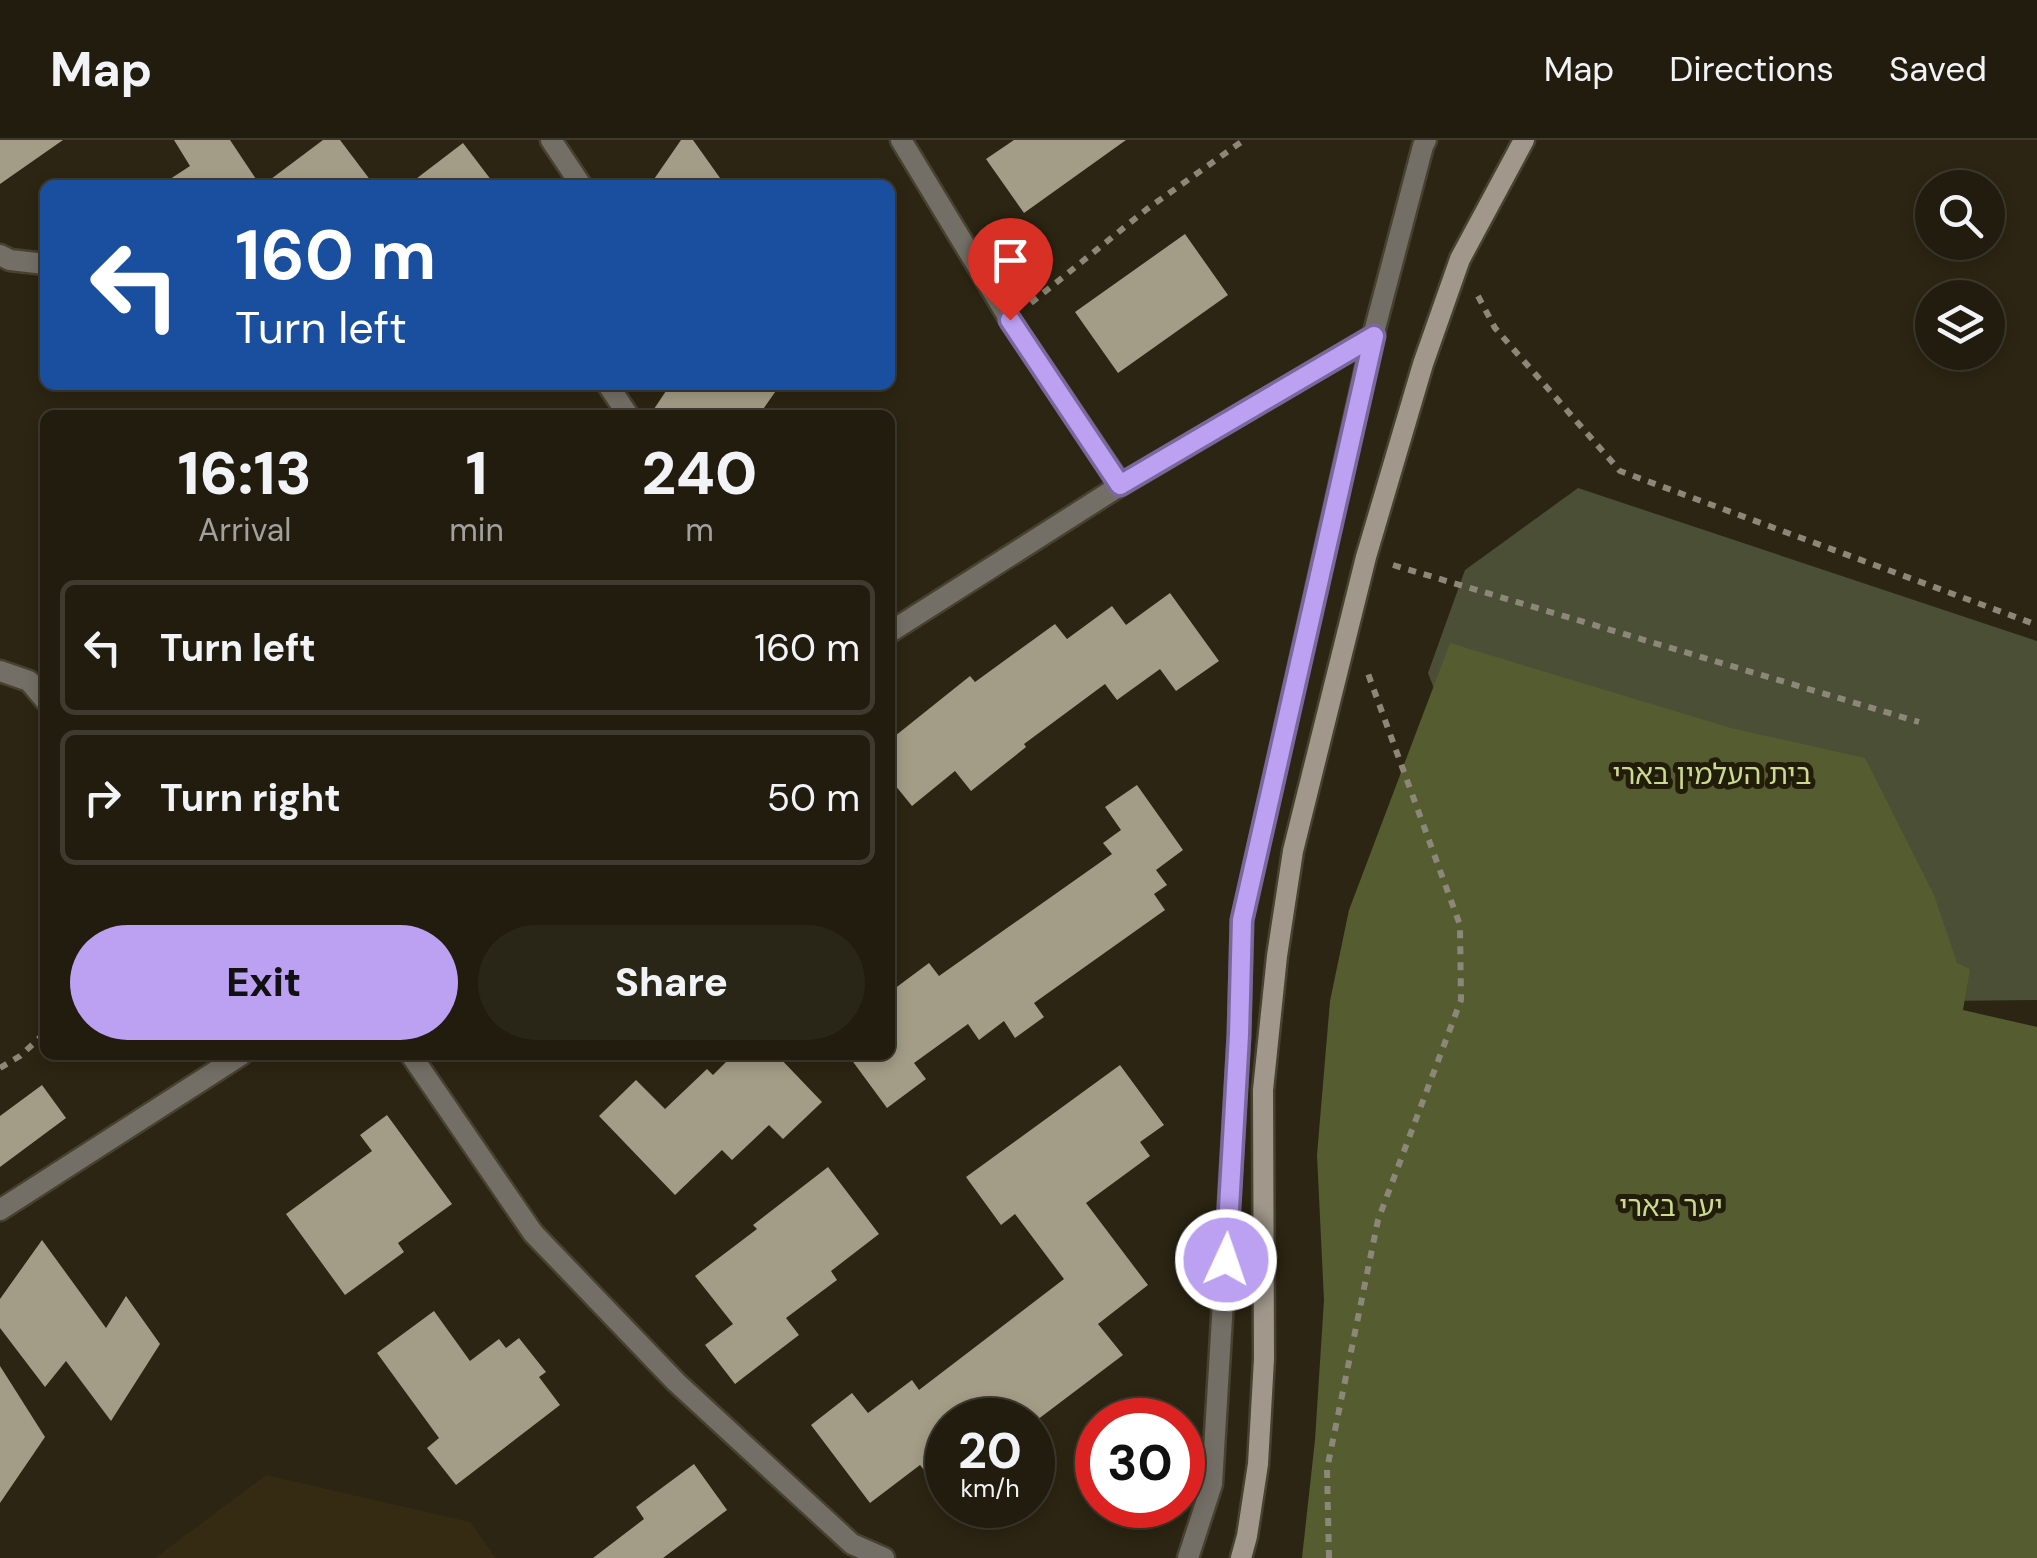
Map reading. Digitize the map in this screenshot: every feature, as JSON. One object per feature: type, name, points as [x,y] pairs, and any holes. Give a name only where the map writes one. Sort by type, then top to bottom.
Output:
[{"type":"street","points":[[551,140],[579,180]]},
{"type":"street","points":[[902,140],[1010,320],[1120,485]]},
{"type":"street","points":[[1188,1558],[1212,1484],[1239,1035],[1242,920],[1374,336],[1426,140]]},
{"type":"street","points":[[1241,1558],[1258,1464],[1264,1359],[1263,1090],[1293,851],[1366,557],[1422,364],[1460,259],[1524,140]]},
{"type":"street","points":[[0,255],[40,263]]},
{"type":"street","points":[[895,629],[1120,485],[1374,336]]},
{"type":"street","points":[[0,671],[29,681],[40,694]]},
{"type":"street","points":[[0,1210],[233,1060]]},
{"type":"street","points":[[414,1060],[533,1233],[690,1396],[852,1544],[884,1558]]},
{"type":"path","points":[[1010,320],[1147,209],[1244,140]]},
{"type":"path","points":[[1460,259],[1495,328],[1620,471],[2037,626]]},
{"type":"path","points":[[1366,557],[1918,722]]},
{"type":"path","points":[[1329,1558],[1327,1469],[1378,1220],[1461,1000],[1460,925],[1350,623]]},
{"type":"path","points":[[0,1068],[40,1038]]},
{"type":"shaded area","points":[[266,1475],[470,1522],[496,1558],[155,1558]]},
{"type":"green space","name":"בית העלמין בארי","points":[[1578,488],[2037,641],[2037,1000],[1556,1005],[1428,673],[1465,570]]},
{"type":"green space","name":"יער בארי","points":[[1450,643],[1731,728],[1865,758],[1934,895],[1957,963],[1970,969],[1963,1010],[2037,1027],[2037,1558],[1302,1558],[1324,1300],[1317,1155],[1330,1001],[1349,910]]},
{"type":"building","points":[[0,140],[63,140],[0,184]]},
{"type":"building","points":[[174,140],[230,140],[257,180],[169,180],[190,166]]},
{"type":"building","points":[[323,140],[340,140],[370,180],[270,180]]},
{"type":"building","points":[[681,140],[693,140],[721,180],[653,180]]},
{"type":"building","points":[[1014,140],[1126,140],[1024,213],[986,159]]},
{"type":"building","points":[[463,143],[491,180],[415,180]]},
{"type":"building","points":[[1185,234],[1228,295],[1118,373],[1075,312]]},
{"type":"building","points":[[667,390],[776,390],[762,410],[653,410]]},
{"type":"building","points":[[1170,593],[1219,661],[1176,691],[1160,669],[1117,700],[1105,684],[1024,744],[1026,747],[971,791],[955,771],[912,806],[895,785],[895,736],[970,676],[975,682],[1055,624],[1067,639],[1112,606],[1126,625]]},
{"type":"building","points":[[1137,785],[1183,850],[1156,870],[1167,885],[1154,894],[1165,910],[1034,1003],[1044,1017],[1015,1038],[1004,1021],[979,1040],[968,1024],[914,1063],[926,1079],[887,1108],[852,1060],[895,1060],[895,988],[929,963],[939,976],[1112,854],[1103,843],[1121,830],[1105,807]]},
{"type":"building","points":[[728,1060],[782,1060],[822,1102],[783,1139],[769,1125],[732,1160],[722,1150],[675,1195],[599,1116],[636,1080],[665,1109],[707,1069],[713,1075]]},
{"type":"building","points":[[1120,1065],[1164,1125],[1140,1142],[1150,1156],[1086,1203],[1148,1285],[1098,1324],[1123,1355],[1055,1406],[1055,1398],[925,1398],[925,1471],[920,1465],[870,1503],[811,1425],[852,1393],[868,1413],[912,1380],[919,1390],[1064,1279],[1015,1214],[1001,1225],[966,1177]]},
{"type":"building","points":[[42,1085],[66,1118],[0,1167],[0,1116]]},
{"type":"building","points":[[387,1115],[452,1204],[398,1243],[404,1252],[345,1295],[286,1214],[372,1151],[360,1135]]},
{"type":"building","points":[[828,1167],[879,1234],[831,1271],[837,1280],[786,1318],[799,1335],[735,1384],[705,1345],[733,1324],[695,1276]]},
{"type":"building","points":[[42,1240],[106,1328],[126,1296],[160,1344],[111,1421],[66,1361],[45,1387],[0,1328],[0,1299]]},
{"type":"building","points":[[434,1311],[470,1361],[499,1339],[506,1348],[519,1338],[546,1372],[539,1377],[560,1405],[456,1485],[427,1448],[439,1438],[377,1353]]},
{"type":"building","points":[[0,1366],[45,1437],[0,1503]]},
{"type":"building","points":[[694,1464],[727,1510],[663,1558],[593,1558],[644,1519],[636,1507]]},
{"type":"route","points":[[1010,320],[1120,485],[1374,336],[1242,920],[1226,1260]]}]
